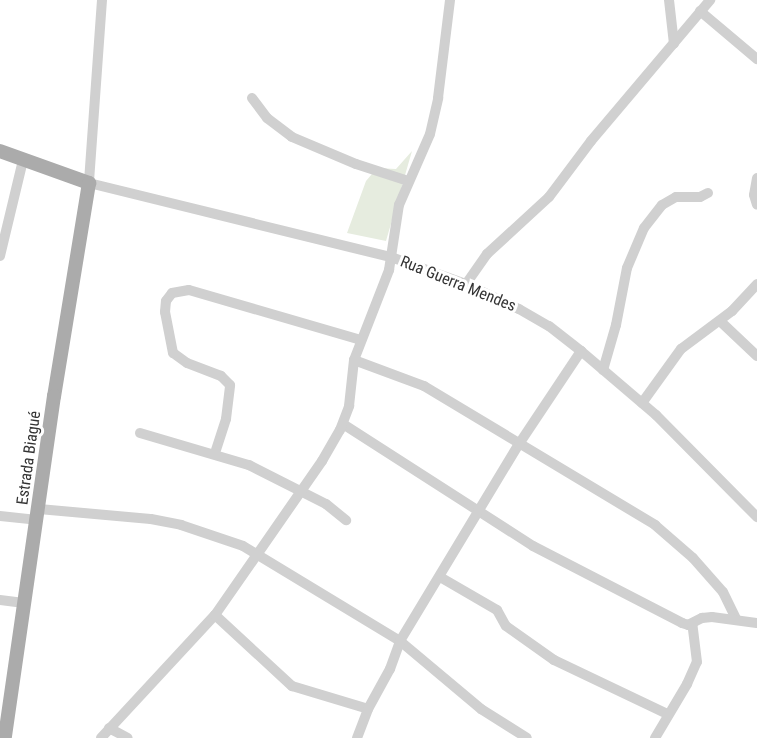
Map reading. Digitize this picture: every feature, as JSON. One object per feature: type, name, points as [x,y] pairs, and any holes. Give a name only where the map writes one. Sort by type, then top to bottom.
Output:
[{"type":"main road","points":[[0,151],[89,183]]},
{"type":"main road","name":"Estrada Biagué","points":[[5,738],[54,396],[89,183]]},
{"type":"street","points":[[89,183],[102,0]]},
{"type":"street","points":[[100,738],[215,615],[322,461],[343,424],[349,406],[354,360],[381,292],[391,257],[399,205],[430,134],[438,98],[450,0]]},
{"type":"street","points":[[669,0],[674,44]]},
{"type":"street","points":[[466,284],[487,254],[549,198],[591,141],[710,0]]},
{"type":"street","points":[[700,11],[757,59]]},
{"type":"street","points":[[252,98],[267,118],[292,137],[356,164],[408,181]]},
{"type":"street","points":[[0,256],[4,217],[23,159]]},
{"type":"street","points":[[757,178],[754,195],[757,205]]},
{"type":"street","name":"Rua Guerra Mendes","points":[[89,183],[391,257],[466,284],[519,309],[549,326],[642,403],[729,486],[757,517]]},
{"type":"street","points":[[603,370],[616,325],[627,268],[644,228],[662,204],[676,197],[700,197],[708,193]]},
{"type":"street","points":[[642,403],[681,350],[720,321],[757,284]]},
{"type":"street","points":[[215,453],[226,419],[230,385],[221,376],[187,363],[173,353],[165,312],[166,301],[172,293],[189,290],[361,340]]},
{"type":"street","points":[[720,321],[757,356]]},
{"type":"street","points":[[357,738],[368,709],[390,669],[400,641],[519,444],[581,351]]},
{"type":"street","points":[[354,360],[424,386],[656,525],[677,542],[723,592],[736,619]]},
{"type":"street","points":[[343,424],[533,546],[682,623],[692,624],[706,617],[757,623]]},
{"type":"street","points":[[140,433],[215,453],[249,465],[326,504],[346,520]]},
{"type":"street","points":[[0,516],[151,519],[210,534],[258,553],[400,641],[513,735],[527,738]]},
{"type":"street","points":[[440,577],[497,610],[507,626],[554,660],[667,714]]},
{"type":"street","points":[[0,600],[26,603]]},
{"type":"street","points":[[215,615],[292,686],[368,709]]},
{"type":"street","points":[[655,738],[667,714],[687,684],[696,662],[692,624]]},
{"type":"street","points":[[109,728],[128,738]]},
{"type":"shaded area","points":[[412,151],[386,241],[347,233],[366,181],[377,168],[396,169]]}]
